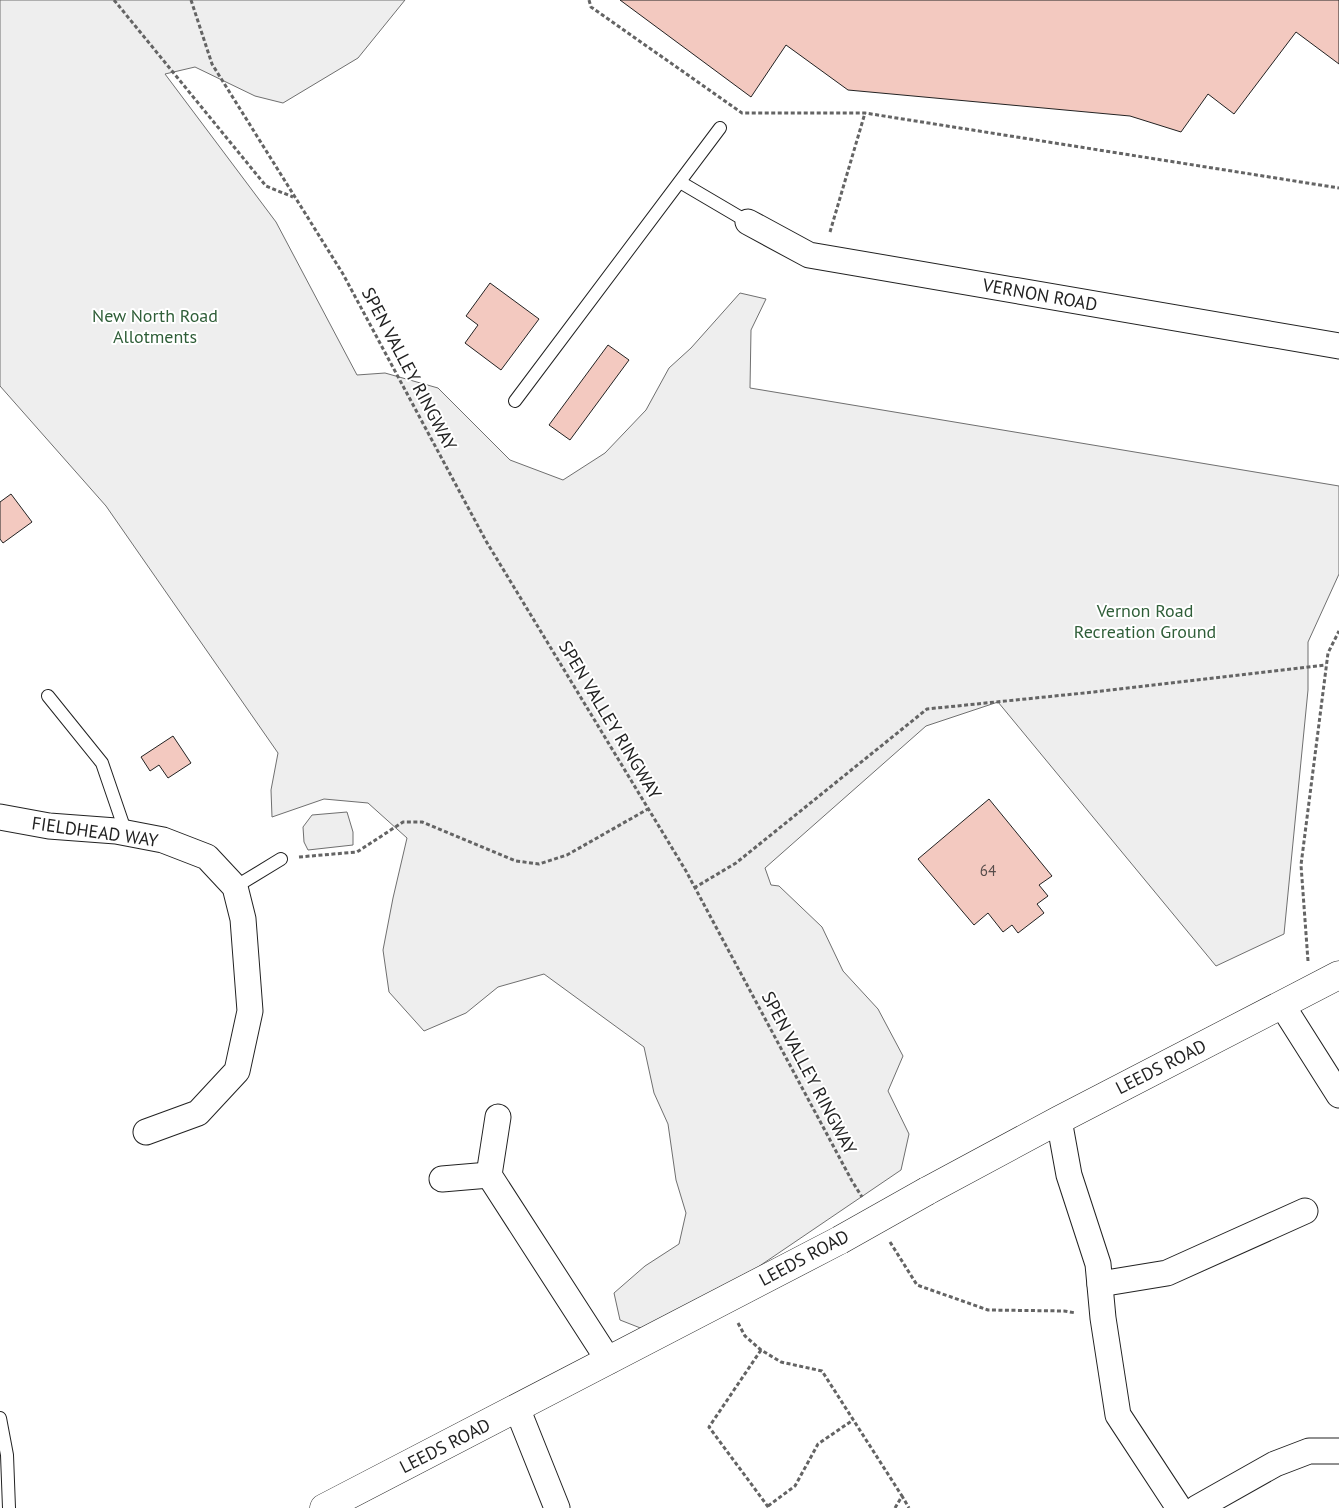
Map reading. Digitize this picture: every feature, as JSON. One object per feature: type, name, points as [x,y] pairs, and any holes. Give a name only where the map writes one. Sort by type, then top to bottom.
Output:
[{"type":"main road","name":"LEEDS ROAD","points":[[324,1508],[840,1240],[1059,1120],[1330,979]]},
{"type":"street","name":"VERNON ROAD","points":[[748,222],[809,256],[1339,346]]},
{"type":"street","name":"FIELDHEAD WAY","points":[[0,817],[49,826],[126,833],[163,840],[207,857],[235,887],[243,919],[250,1011],[237,1071],[198,1113],[146,1132]]},
{"type":"street","points":[[1282,1005],[1339,1096]]},
{"type":"street","points":[[498,1116],[489,1174],[609,1361]]},
{"type":"street","points":[[1059,1120],[1068,1175],[1098,1264],[1118,1415],[1179,1508]]},
{"type":"street","points":[[442,1179],[489,1174]]},
{"type":"street","points":[[1100,1284],[1166,1274],[1305,1211]]},
{"type":"street","points":[[517,1408],[557,1508]]},
{"type":"street","points":[[1197,1508],[1275,1464],[1308,1451],[1339,1451]]},
{"type":"lane","points":[[515,401],[720,128]]},
{"type":"lane","points":[[680,182],[748,222]]},
{"type":"lane","points":[[48,696],[102,763],[126,833]]},
{"type":"lane","points":[[235,887],[281,859]]},
{"type":"lane","points":[[0,1418],[7,1455],[9,1508]]},
{"type":"path","points":[[114,0],[266,186],[295,197]]},
{"type":"path","name":"SPEN VALLEY RINGWAY","points":[[191,0],[212,64],[343,274],[486,541],[686,871],[862,1197]]},
{"type":"path","points":[[589,0],[591,7],[742,113],[865,113],[1339,188]]},
{"type":"path","points":[[823,258],[865,113]]},
{"type":"path","points":[[1330,979],[1309,971],[1301,865],[1326,665],[1328,653],[1339,632]]},
{"type":"path","points":[[694,888],[736,862],[927,709],[1326,665]]},
{"type":"path","points":[[281,859],[356,852],[403,822],[422,822],[516,862],[539,864],[567,855],[648,809]]},
{"type":"path","points":[[887,1237],[917,1285],[988,1310],[1064,1311],[1104,1318]]},
{"type":"path","points":[[725,1300],[745,1336],[761,1350],[781,1362],[822,1371],[908,1508]]},
{"type":"path","points":[[761,1350],[709,1427],[768,1507],[795,1486],[818,1444],[853,1420]]},
{"type":"path","points":[[895,1508],[902,1496]]},
{"type":"green space","points":[[0,0],[405,0],[358,58],[283,103],[255,96],[195,67],[165,74],[276,222],[357,375],[385,373],[438,388],[510,460],[563,480],[605,453],[646,410],[669,368],[691,348],[740,293],[766,299],[751,330],[750,388],[1339,486],[1339,574],[1308,642],[1308,690],[1284,934],[1216,966],[998,702],[926,726],[765,868],[771,885],[779,886],[822,927],[843,971],[878,1009],[903,1056],[888,1091],[909,1134],[901,1170],[758,1267],[643,1329],[620,1320],[614,1293],[645,1266],[679,1244],[686,1213],[676,1180],[668,1124],[654,1093],[644,1047],[544,974],[498,987],[466,1013],[424,1031],[389,992],[383,950],[407,838],[368,803],[324,799],[272,817],[271,790],[278,753],[106,506],[0,386]]},
{"type":"green space","points":[[347,812],[353,832],[353,845],[308,850],[304,842],[303,827],[312,815]]},
{"type":"building","points":[[620,0],[1339,0],[1339,64],[1296,32],[1234,114],[1208,94],[1181,132],[1130,116],[848,90],[786,45],[751,97]]},
{"type":"building","points":[[490,283],[539,319],[501,370],[465,343],[478,325],[466,316]]},
{"type":"building","points":[[608,345],[629,360],[570,440],[549,425]]},
{"type":"building","points":[[11,494],[32,522],[3,543],[0,539],[0,502]]},
{"type":"building","points":[[173,736],[191,763],[168,778],[159,765],[150,771],[141,757]]},
{"type":"building","points":[[989,799],[1052,876],[1039,885],[1048,896],[1037,904],[1044,913],[1018,933],[1012,925],[1003,932],[988,913],[974,925],[918,859]]},
{"type":"park label","name":"New North Road Allotments","points":[[155,326]]},
{"type":"park label","name":"Vernon Road Recreation Ground","points":[[1145,621]]}]
